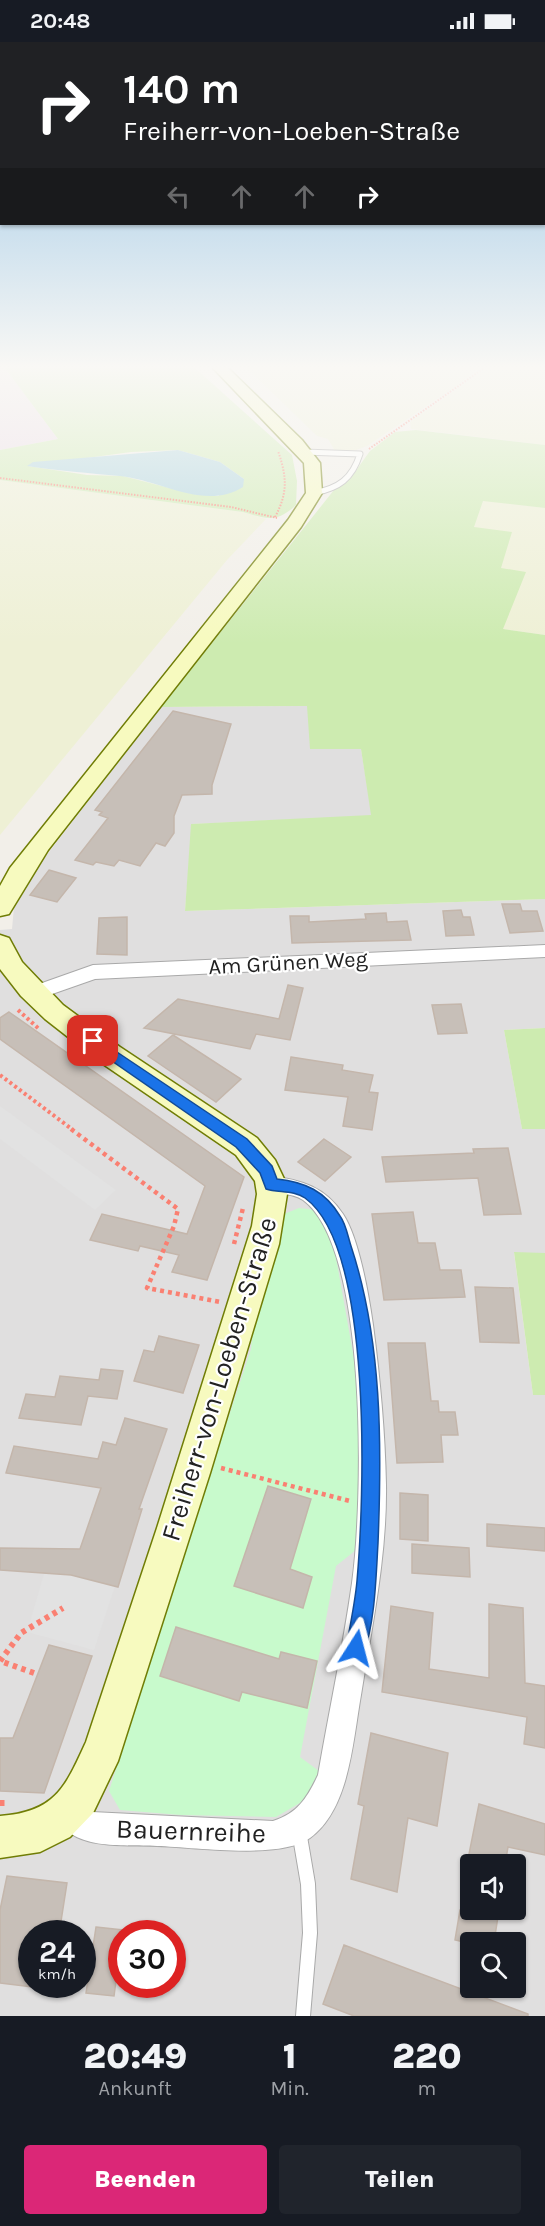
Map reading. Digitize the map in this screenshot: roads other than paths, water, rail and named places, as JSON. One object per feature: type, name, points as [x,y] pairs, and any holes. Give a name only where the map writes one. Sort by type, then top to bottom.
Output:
[{"type":"main road","points":[[0,908],[19,874],[40,845],[295,523],[314,493],[314,472],[308,460]]},
{"type":"main road","name":"Freiherr-von-Loeben-Straße","points":[[0,944],[23,997],[75,1028],[242,1143],[266,1170],[258,1190],[270,1213],[225,1303],[196,1462],[104,1748],[82,1797],[69,1813],[50,1827],[17,1837],[9,1820]]},
{"type":"street","name":"Am Grünen Weg","points":[[23,997],[93,972],[545,951]]},
{"type":"street","name":"Bauernreihe","points":[[69,1813],[87,1827],[273,1836],[299,1828],[317,1809],[332,1778],[366,1582],[372,1504],[368,1382],[356,1284],[334,1220],[311,1194],[299,1188],[258,1190]]},
{"type":"lane","points":[[314,493],[344,485],[354,472],[358,460]]},
{"type":"lane","points":[[299,1828],[308,1884],[310,1933],[303,2016]]},
{"type":"water","points":[[213,460],[220,462],[244,479],[243,487],[228,494],[198,495],[120,476],[27,466],[33,462]]}]
